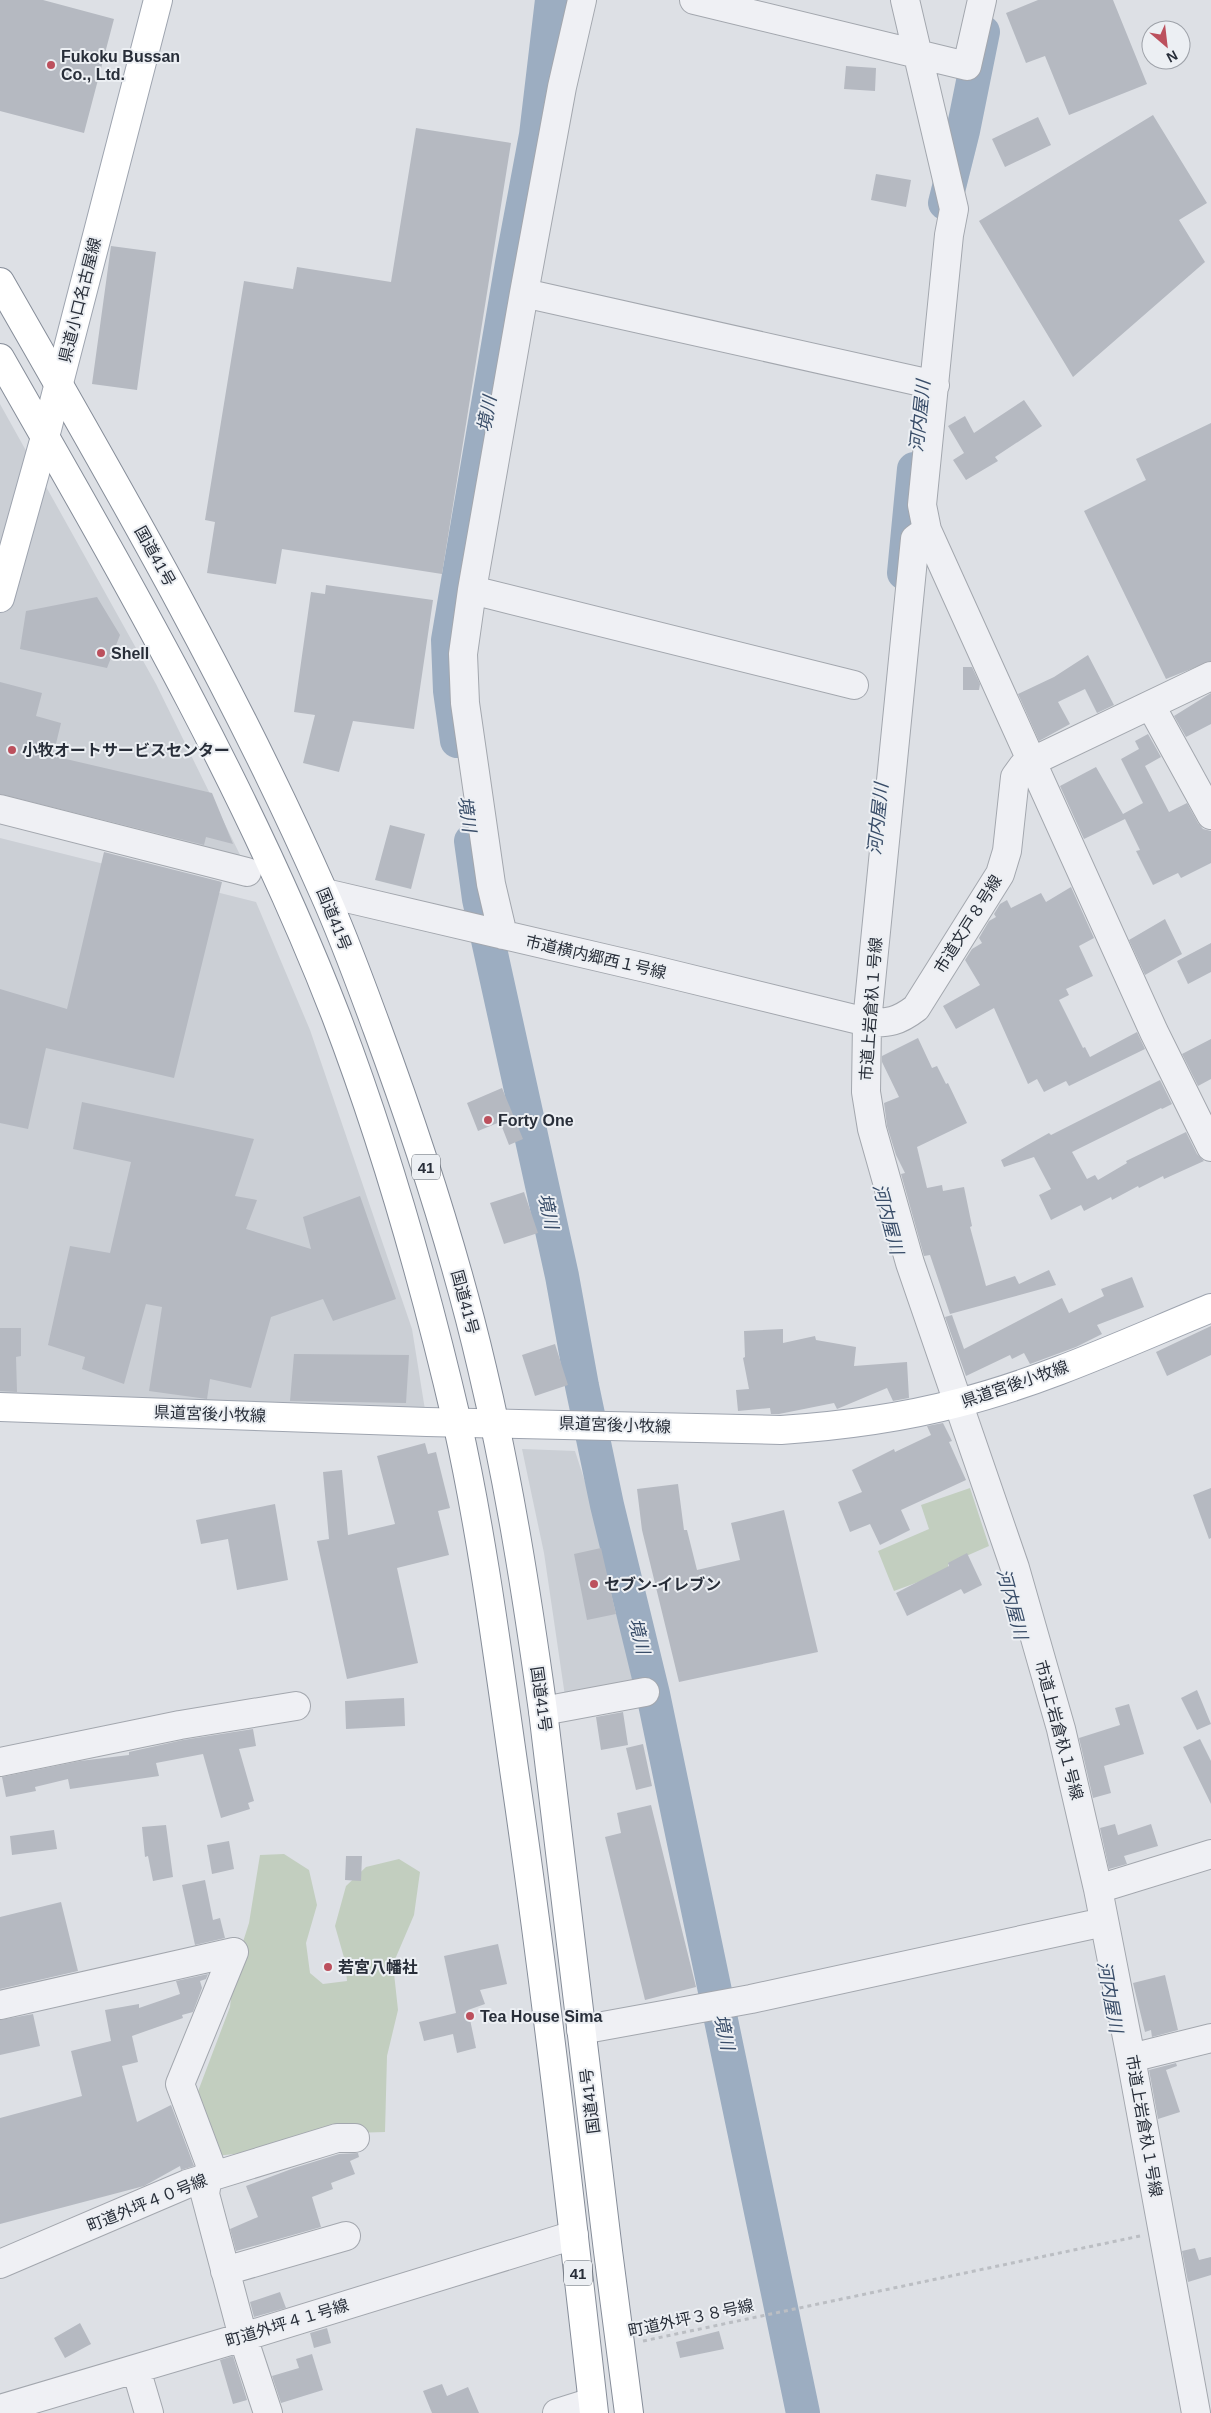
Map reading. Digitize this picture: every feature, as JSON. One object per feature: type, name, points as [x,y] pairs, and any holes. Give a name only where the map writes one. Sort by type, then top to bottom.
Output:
[{"type":"main road","name":"県道小口名古屋線","points":[[0,598],[45,437],[158,0]]},
{"type":"main road","name":"国道41号","points":[[0,282],[161,565],[247,730],[324,893],[375,1022],[424,1160],[467,1308],[494,1422],[529,1612],[544,1711],[581,2030],[629,2413]]},
{"type":"main road","name":"国道41号","points":[[0,358],[207,730],[288,901],[337,1018],[385,1158],[414,1255],[457,1422],[494,1625],[526,1847],[574,2235],[593,2408]]},
{"type":"main road","name":"県道宮後小牧線","points":[[0,1407],[457,1422],[781,1430],[859,1422],[957,1404],[1044,1376],[1211,1308]]},
{"type":"street","points":[[503,935],[491,884],[465,703],[463,654],[472,590],[524,293],[562,87],[582,0]]},
{"type":"street","points":[[694,0],[967,66],[982,0]]},
{"type":"street","points":[[905,0],[954,209],[949,235],[922,505],[927,530],[1154,1032],[1211,1146]]},
{"type":"street","points":[[524,293],[935,385]]},
{"type":"street","name":"市道上岩倉杁１号線","points":[[927,530],[915,538],[867,1022],[866,1092],[872,1129],[910,1263],[1015,1568],[1061,1729],[1098,1889],[1132,2058],[1196,2411]]},
{"type":"street","points":[[472,590],[854,685]]},
{"type":"street","name":"市道文戸８号線","points":[[867,1022],[890,1023],[904,1017],[916,1008],[990,894],[1000,874],[1007,851],[1015,777],[1023,766],[1211,676]]},
{"type":"street","points":[[1151,706],[1211,815]]},
{"type":"street","points":[[0,809],[247,872]]},
{"type":"street","name":"市道横内郷西１号線","points":[[324,893],[867,1022]]},
{"type":"street","points":[[544,1711],[645,1692]]},
{"type":"street","points":[[0,1762],[180,1725],[296,1706]]},
{"type":"street","points":[[1098,1889],[1211,1854]]},
{"type":"street","points":[[581,2030],[751,1999],[1104,1922]]},
{"type":"street","points":[[0,2004],[234,1952],[180,2084],[209,2171],[206,2194],[243,2338],[268,2413]]},
{"type":"street","points":[[1132,2058],[1211,2038]]},
{"type":"street","name":"町道外坪４０号線","points":[[0,2264],[187,2184],[209,2171],[337,2138],[355,2138]]},
{"type":"street","name":"町道外坪４１号線","points":[[0,2409],[243,2338],[574,2235]]},
{"type":"street","points":[[226,2270],[346,2236]]},
{"type":"street","points":[[136,2369],[149,2413]]},
{"type":"street","points":[[557,2413],[593,2408]]},
{"type":"path","name":"町道外坪３８号線","points":[[621,2345],[1163,2232]]},
{"type":"shaded area","points":[[0,404],[156,684],[245,865],[0,803]]},
{"type":"shaded area","points":[[0,838],[256,902],[310,1030],[412,1329],[426,1416],[0,1401]]},
{"type":"shaded area","points":[[522,1449],[575,1451],[608,1553],[634,1688],[566,1703],[544,1553]]},
{"type":"green space","points":[[970,1488],[989,1546],[948,1564],[948,1571],[894,1591],[878,1551],[929,1529],[921,1505]]},
{"type":"green space","points":[[284,1854],[309,1870],[317,1905],[306,1943],[310,1973],[323,1984],[347,1981],[345,1961],[335,1926],[346,1886],[366,1867],[399,1859],[420,1872],[414,1915],[393,1964],[398,2010],[387,2056],[385,2132],[342,2135],[215,2156],[197,2094],[230,2007],[234,1970],[249,1923],[260,1855]]},
{"type":"building","name":"Fukoku Bussan Co., Ltd.","points":[[0,0],[43,0],[114,19],[84,133],[0,111]]},
{"type":"building","points":[[1038,0],[1113,0],[1147,84],[1069,115],[1045,56],[1026,63],[1006,13]]},
{"type":"building","points":[[846,66],[876,68],[875,91],[844,89]]},
{"type":"building","points":[[1153,115],[1207,203],[1179,220],[1205,262],[1073,377],[979,221]]},
{"type":"building","points":[[1038,117],[1051,145],[1005,167],[992,139]]},
{"type":"building","points":[[416,128],[511,143],[442,574],[282,549],[276,584],[207,573],[215,522],[205,520],[244,281],[293,289],[297,267],[391,282]]},
{"type":"building","points":[[876,174],[911,180],[906,207],[871,200]]},
{"type":"building","points":[[111,246],[156,252],[137,390],[92,384]]},
{"type":"building","points":[[1024,400],[1042,426],[995,457],[998,461],[966,480],[953,460],[964,453],[948,426],[965,416],[974,433]]},
{"type":"building","points":[[1211,423],[1211,661],[1166,679],[1084,511],[1146,480],[1136,459]]},
{"type":"building","points":[[326,585],[433,600],[414,729],[353,721],[339,772],[303,763],[315,715],[294,712],[311,592],[325,594]]},
{"type":"building","points":[[97,597],[120,635],[107,668],[20,649],[26,611]]},
{"type":"building","points":[[1088,655],[1114,705],[1097,713],[1085,689],[1058,702],[1070,724],[1039,741],[1018,694],[1054,677]]},
{"type":"building","points":[[963,667],[972,667],[980,684],[979,690],[963,690]]},
{"type":"building","points":[[0,682],[42,693],[36,716],[61,723],[53,756],[212,793],[233,844],[206,837],[204,845],[0,794]]},
{"type":"building","points":[[1211,693],[1211,724],[1186,737],[1174,716]]},
{"type":"building","points":[[1148,734],[1161,757],[1145,766],[1169,812],[1187,803],[1203,829],[1211,831],[1211,863],[1181,878],[1178,873],[1153,885],[1136,851],[1140,850],[1125,819],[1084,839],[1060,786],[1096,767],[1123,814],[1143,803],[1121,759],[1139,749],[1135,741]]},
{"type":"building","points":[[390,825],[425,834],[411,889],[375,880]]},
{"type":"building","points":[[104,852],[222,882],[174,1078],[46,1048],[28,1129],[0,1123],[0,989],[67,1009]]},
{"type":"building","points":[[1071,887],[1094,938],[1079,946],[1093,976],[1066,989],[1069,995],[1059,1000],[1083,1048],[1085,1047],[1090,1057],[1137,1032],[1145,1049],[1069,1086],[1066,1081],[1044,1092],[1037,1079],[1028,1084],[994,1008],[956,1029],[943,1006],[980,985],[965,960],[972,949],[982,943],[979,938],[989,921],[996,917],[994,914],[1000,904],[1007,900],[1011,908],[1041,893],[1046,902]]},
{"type":"building","points":[[1165,919],[1182,954],[1145,975],[1129,940]]},
{"type":"building","points":[[1211,943],[1211,972],[1188,984],[1177,961]]},
{"type":"building","points":[[918,1038],[932,1068],[937,1066],[946,1084],[948,1083],[967,1123],[917,1147],[927,1188],[942,1185],[943,1191],[964,1187],[972,1226],[970,1227],[986,1286],[1015,1276],[1019,1284],[1049,1270],[1056,1285],[950,1314],[930,1255],[924,1256],[901,1174],[905,1173],[896,1155],[887,1126],[884,1103],[899,1097],[882,1062],[882,1056]]},
{"type":"building","points":[[1211,1039],[1211,1079],[1198,1086],[1182,1054]]},
{"type":"building","points":[[1160,1080],[1172,1104],[1072,1152],[1087,1179],[1095,1175],[1098,1180],[1127,1163],[1126,1161],[1186,1132],[1197,1154],[1204,1161],[1164,1179],[1163,1176],[1139,1188],[1138,1186],[1112,1200],[1111,1197],[1084,1211],[1081,1205],[1051,1220],[1039,1195],[1051,1189],[1034,1157],[1004,1167],[1001,1160],[1049,1133],[1051,1135]]},
{"type":"building","points":[[502,1088],[523,1139],[509,1145],[500,1122],[478,1131],[467,1103]]},
{"type":"building","points":[[82,1102],[254,1139],[235,1196],[257,1200],[246,1229],[311,1249],[303,1217],[360,1196],[396,1299],[333,1321],[323,1299],[271,1317],[251,1388],[210,1379],[207,1399],[149,1391],[162,1307],[146,1304],[124,1384],[82,1369],[85,1357],[48,1345],[70,1246],[110,1253],[131,1162],[73,1149]]},
{"type":"building","points":[[524,1192],[538,1233],[504,1244],[490,1203]]},
{"type":"building","points":[[1132,1277],[1144,1307],[1097,1325],[1102,1334],[1076,1347],[1030,1364],[1024,1353],[1012,1359],[1010,1355],[966,1376],[945,1317],[952,1315],[964,1349],[1062,1298],[1069,1313],[1104,1296],[1101,1289]]},
{"type":"building","points":[[1211,1326],[1211,1355],[1167,1376],[1156,1352]]},
{"type":"building","points":[[0,1328],[21,1328],[21,1356],[16,1357],[17,1392],[0,1391]]},
{"type":"building","points":[[783,1329],[783,1343],[815,1336],[816,1340],[856,1347],[854,1366],[907,1362],[909,1398],[893,1401],[887,1388],[837,1409],[834,1403],[779,1414],[771,1414],[770,1408],[738,1411],[736,1390],[749,1389],[743,1358],[745,1357],[744,1331]]},
{"type":"building","points":[[555,1344],[568,1385],[535,1396],[522,1355]]},
{"type":"building","points":[[294,1354],[409,1355],[406,1403],[290,1401]]},
{"type":"building","points":[[943,1423],[952,1441],[949,1442],[966,1480],[901,1510],[910,1530],[880,1545],[870,1524],[850,1532],[838,1502],[862,1492],[852,1470],[894,1449],[895,1452],[931,1435],[927,1426]]},
{"type":"building","points":[[425,1443],[428,1454],[436,1452],[450,1508],[438,1511],[449,1555],[397,1568],[418,1663],[347,1679],[317,1541],[329,1539],[323,1472],[342,1470],[348,1535],[395,1524],[377,1456]]},
{"type":"building","points":[[678,1484],[684,1530],[687,1530],[697,1570],[740,1560],[731,1523],[784,1510],[818,1652],[679,1682],[642,1530],[637,1489]]},
{"type":"building","points":[[1211,1488],[1211,1538],[1209,1539],[1193,1495]]},
{"type":"building","points":[[275,1504],[288,1580],[237,1590],[228,1539],[201,1544],[196,1520]]},
{"type":"building","name":"セブン-イレブン","points":[[601,1548],[616,1614],[587,1620],[574,1554]]},
{"type":"building","points":[[967,1553],[982,1585],[964,1594],[961,1589],[907,1616],[896,1593],[949,1566],[948,1563]]},
{"type":"building","points":[[1197,1690],[1211,1724],[1197,1730],[1181,1698]]},
{"type":"building","points":[[404,1698],[405,1726],[346,1729],[345,1701]]},
{"type":"building","points":[[1129,1704],[1144,1754],[1104,1766],[1111,1793],[1093,1798],[1079,1738],[1120,1725],[1115,1708]]},
{"type":"building","points":[[623,1712],[628,1745],[601,1750],[596,1717]]},
{"type":"building","points":[[253,1729],[256,1746],[239,1749],[254,1801],[248,1803],[250,1809],[221,1818],[203,1754],[156,1763],[159,1776],[70,1789],[68,1779],[35,1787],[36,1791],[6,1797],[2,1777],[80,1761],[129,1755],[129,1752],[183,1740]]},
{"type":"building","points":[[1200,1739],[1211,1761],[1211,1804],[1183,1747]]},
{"type":"building","points":[[643,1744],[652,1786],[636,1790],[626,1748]]},
{"type":"building","points":[[651,1805],[696,1987],[645,2000],[605,1837],[621,1833],[617,1813]]},
{"type":"building","points":[[1115,1824],[1118,1835],[1151,1824],[1158,1846],[1124,1856],[1127,1864],[1109,1869],[1100,1828]]},
{"type":"building","points":[[166,1825],[173,1877],[153,1881],[148,1856],[145,1857],[142,1827]]},
{"type":"building","points":[[54,1830],[57,1849],[12,1855],[10,1836]]},
{"type":"building","points":[[229,1841],[234,1869],[212,1874],[207,1845]]},
{"type":"building","points":[[346,1856],[362,1856],[361,1881],[345,1880]]},
{"type":"building","points":[[205,1880],[213,1920],[220,1918],[225,1938],[195,1945],[182,1885]]},
{"type":"building","points":[[61,1902],[78,1971],[0,1989],[0,1917]]},
{"type":"building","points":[[498,1944],[507,1984],[480,1990],[485,2004],[468,2010],[476,2048],[457,2053],[453,2034],[424,2041],[419,2022],[456,2013],[444,1956]]},
{"type":"building","points":[[208,1974],[206,1979],[200,1981],[202,1988],[193,2012],[182,2015],[183,2018],[132,2036],[138,2062],[122,2066],[137,2122],[171,2105],[194,2166],[181,2170],[180,2166],[144,2186],[0,2224],[0,2118],[82,2096],[71,2051],[111,2041],[105,2010],[139,2004],[139,2008],[180,1994],[176,1981]]},
{"type":"building","points":[[1165,1975],[1178,2030],[1152,2037],[1151,2030],[1145,2032],[1133,1983]]},
{"type":"building","points":[[33,2014],[40,2046],[0,2055],[0,2020]]},
{"type":"building","points":[[1176,2063],[1177,2066],[1166,2070],[1180,2112],[1158,2119],[1149,2070]]},
{"type":"building","points":[[358,2153],[359,2157],[350,2161],[355,2174],[331,2183],[333,2189],[312,2197],[321,2227],[236,2251],[230,2229],[258,2217],[246,2186],[339,2154]]},
{"type":"building","points":[[1195,2248],[1199,2260],[1211,2257],[1211,2275],[1188,2282],[1182,2251]]},
{"type":"building","points":[[280,2292],[286,2308],[254,2317],[250,2302]]},
{"type":"building","points":[[80,2323],[91,2344],[65,2358],[54,2338]]},
{"type":"building","points":[[327,2328],[331,2343],[314,2348],[310,2333]]},
{"type":"building","points":[[719,2331],[724,2349],[680,2358],[676,2342]]},
{"type":"building","points":[[312,2354],[323,2390],[281,2403],[272,2376],[299,2368],[296,2359]]},
{"type":"building","points":[[233,2356],[247,2400],[233,2404],[220,2360]]},
{"type":"building","points":[[442,2384],[447,2396],[468,2387],[479,2413],[432,2413],[423,2391]]},
{"type":"waterway","name":"境川","points":[[457,741],[450,691],[448,640],[512,263],[536,135],[552,0]]},
{"type":"waterway","name":"河内屋川","points":[[945,203],[963,131],[983,32]]},
{"type":"waterway","name":"河内屋川","points":[[904,573],[914,469]]},
{"type":"waterway","name":"境川","points":[[471,841],[479,899],[562,1276],[582,1386],[607,1505],[653,1694],[803,2413]]},
{"type":"place","name":"Fukoku Bussan Co., Ltd.","points":[[51,65]]},
{"type":"place","name":"Shell","points":[[101,653]]},
{"type":"place","name":"小牧オートサービスセンター","points":[[12,750]]},
{"type":"place","name":"Forty One","points":[[488,1120]]},
{"type":"place","name":"セブン-イレブン","points":[[594,1584]]},
{"type":"place","name":"若宮八幡社","points":[[328,1967]]},
{"type":"place","name":"Tea House Sima","points":[[470,2016]]}]
